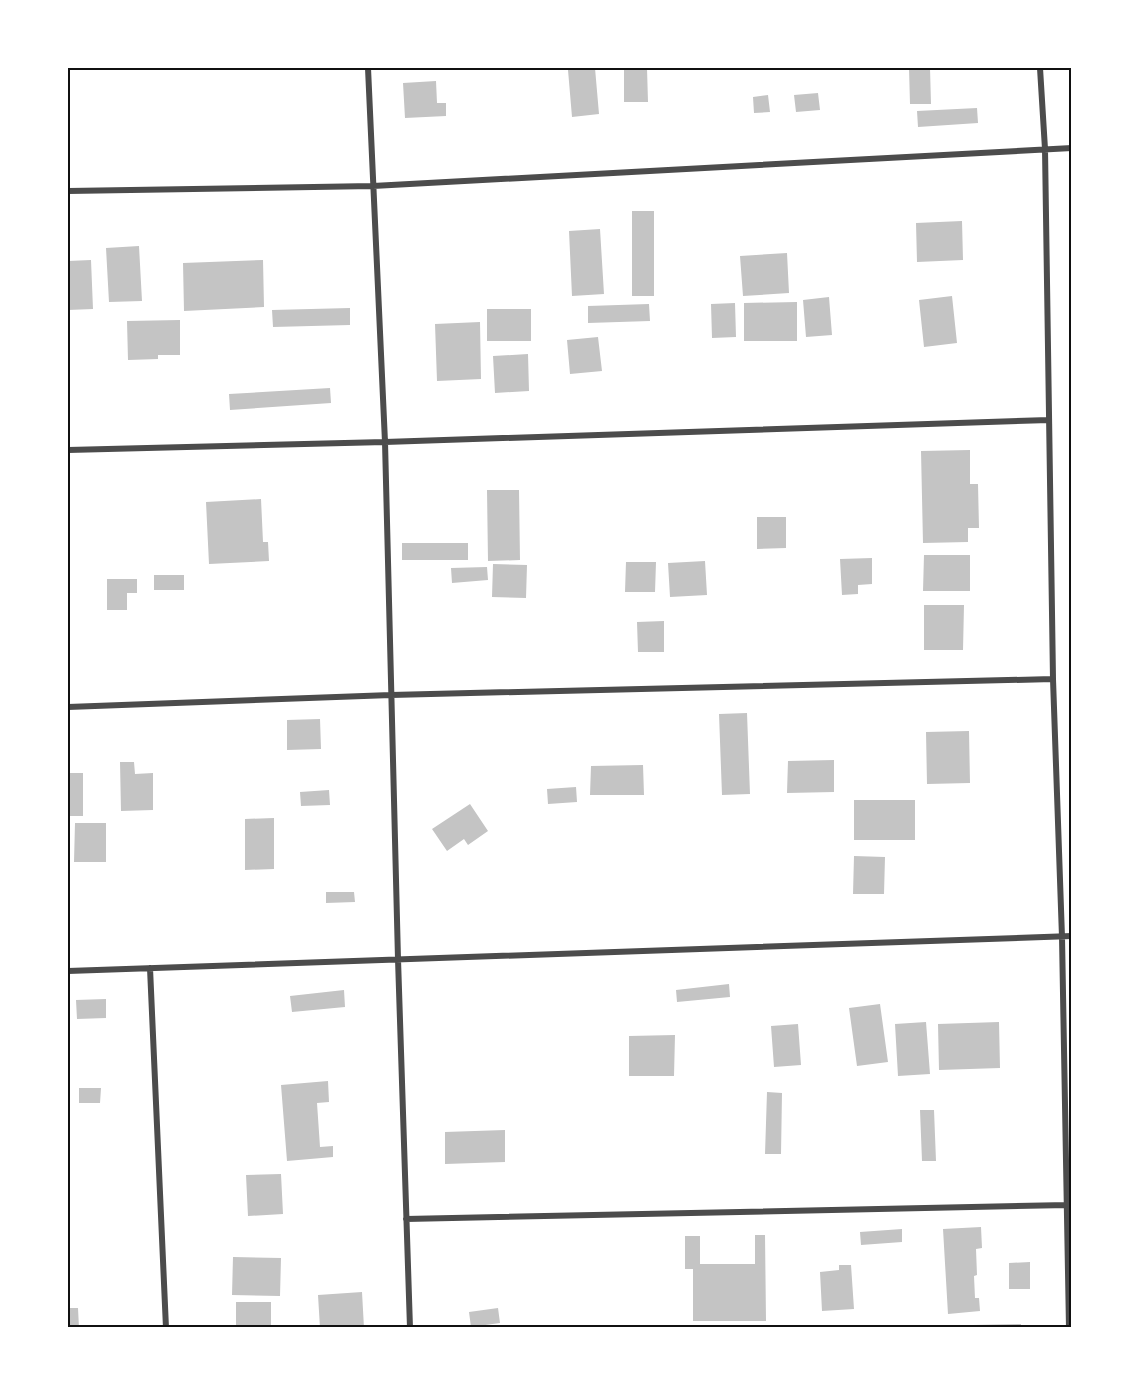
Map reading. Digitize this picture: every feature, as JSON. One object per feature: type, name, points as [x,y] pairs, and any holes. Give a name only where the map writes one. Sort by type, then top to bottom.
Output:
[{"type":"street","points":[[368,68],[385,442],[410,1328]]},
{"type":"street","points":[[1040,68],[1045,149],[1053,679],[1062,937],[1070,1328]]},
{"type":"street","points":[[68,191],[373,186],[1071,148]]},
{"type":"street","points":[[68,450],[1049,420]]},
{"type":"street","points":[[68,707],[1053,679]]},
{"type":"street","points":[[68,971],[1071,936]]},
{"type":"street","points":[[150,968],[165,1328]]},
{"type":"street","points":[[406,1219],[1068,1205]]},
{"type":"building","points":[[595,68],[599,114],[572,117],[568,70]]},
{"type":"building","points":[[624,68],[647,68],[648,102],[624,102]]},
{"type":"building","points":[[909,68],[930,68],[931,104],[910,104]]},
{"type":"building","points":[[436,81],[437,103],[446,103],[446,116],[405,118],[403,83]]},
{"type":"building","points":[[818,93],[820,110],[796,112],[794,95]]},
{"type":"building","points":[[768,95],[770,112],[754,113],[753,97]]},
{"type":"building","points":[[977,108],[978,123],[918,127],[917,111]]},
{"type":"building","points":[[632,211],[654,211],[654,296],[632,296]]},
{"type":"building","points":[[962,221],[963,260],[917,262],[916,223]]},
{"type":"building","points":[[600,229],[604,294],[572,296],[569,231]]},
{"type":"building","points":[[139,246],[142,301],[109,302],[106,248]]},
{"type":"building","points":[[787,253],[789,293],[743,296],[740,256]]},
{"type":"building","points":[[91,260],[93,309],[68,310],[68,261]]},
{"type":"building","points":[[263,260],[264,307],[184,311],[183,263]]},
{"type":"building","points":[[952,296],[957,343],[924,347],[919,300]]},
{"type":"building","points":[[829,297],[832,335],[806,337],[803,300]]},
{"type":"building","points":[[797,302],[797,341],[744,341],[744,303]]},
{"type":"building","points":[[735,303],[736,337],[712,338],[711,304]]},
{"type":"building","points":[[649,304],[650,321],[588,323],[588,306]]},
{"type":"building","points":[[350,308],[350,325],[273,327],[272,310]]},
{"type":"building","points":[[487,309],[531,309],[531,341],[487,341]]},
{"type":"building","points":[[180,320],[180,355],[158,355],[158,359],[128,360],[127,321]]},
{"type":"building","points":[[480,322],[481,379],[437,381],[435,324]]},
{"type":"building","points":[[598,337],[602,371],[570,374],[567,340]]},
{"type":"building","points":[[528,354],[529,391],[495,393],[493,356]]},
{"type":"building","points":[[330,388],[331,403],[230,410],[229,394]]},
{"type":"building","points":[[970,450],[970,484],[978,484],[979,528],[968,528],[968,542],[923,543],[921,451]]},
{"type":"building","points":[[487,490],[519,490],[520,560],[488,561]]},
{"type":"building","points":[[261,499],[263,542],[268,542],[269,561],[209,564],[206,502]]},
{"type":"building","points":[[757,517],[786,517],[786,548],[757,549]]},
{"type":"building","points":[[402,543],[468,543],[468,560],[402,560]]},
{"type":"building","points":[[924,555],[970,555],[970,591],[923,591]]},
{"type":"building","points":[[872,558],[872,584],[858,585],[858,594],[842,595],[840,559]]},
{"type":"building","points":[[705,561],[707,595],[670,597],[668,563]]},
{"type":"building","points":[[626,562],[656,562],[655,592],[625,592]]},
{"type":"building","points":[[493,564],[527,565],[526,598],[492,597]]},
{"type":"building","points":[[487,567],[488,580],[452,583],[451,568]]},
{"type":"building","points":[[154,575],[184,575],[184,590],[154,590]]},
{"type":"building","points":[[107,579],[137,579],[137,593],[127,593],[127,610],[107,610]]},
{"type":"building","points":[[924,605],[964,605],[963,650],[924,650]]},
{"type":"building","points":[[664,621],[664,652],[638,652],[637,622]]},
{"type":"building","points":[[747,713],[750,794],[722,795],[719,714]]},
{"type":"building","points":[[320,719],[321,749],[287,750],[287,720]]},
{"type":"building","points":[[969,731],[970,783],[927,784],[926,732]]},
{"type":"building","points":[[834,760],[834,792],[787,793],[788,761]]},
{"type":"building","points":[[120,762],[134,762],[135,774],[153,773],[153,810],[121,811]]},
{"type":"building","points":[[643,765],[644,795],[590,795],[591,766]]},
{"type":"building","points":[[68,773],[83,773],[83,816],[68,816]]},
{"type":"building","points":[[576,787],[577,802],[548,804],[547,789]]},
{"type":"building","points":[[329,790],[330,805],[301,806],[300,792]]},
{"type":"building","points":[[854,800],[915,800],[915,840],[854,840]]},
{"type":"building","points":[[470,804],[488,831],[468,845],[464,839],[447,851],[432,829]]},
{"type":"building","points":[[274,818],[274,869],[245,870],[245,819]]},
{"type":"building","points":[[75,823],[106,823],[106,862],[74,862]]},
{"type":"building","points":[[854,856],[885,857],[884,894],[853,894]]},
{"type":"building","points":[[326,892],[354,892],[355,902],[326,903]]},
{"type":"building","points":[[729,984],[730,997],[677,1002],[676,990]]},
{"type":"building","points":[[344,990],[345,1007],[292,1012],[290,996]]},
{"type":"building","points":[[106,999],[106,1018],[77,1019],[76,1000]]},
{"type":"building","points":[[880,1004],[888,1062],[857,1066],[849,1008]]},
{"type":"building","points":[[926,1022],[930,1074],[898,1076],[895,1024]]},
{"type":"building","points":[[999,1022],[1000,1068],[939,1070],[938,1024]]},
{"type":"building","points":[[798,1024],[801,1065],[774,1067],[771,1026]]},
{"type":"building","points":[[675,1035],[674,1076],[629,1076],[629,1036]]},
{"type":"building","points":[[328,1081],[329,1102],[317,1103],[320,1147],[333,1146],[333,1157],[287,1161],[281,1085]]},
{"type":"building","points":[[79,1088],[101,1088],[100,1103],[79,1103]]},
{"type":"building","points":[[767,1092],[782,1093],[781,1154],[765,1154]]},
{"type":"building","points":[[920,1110],[934,1110],[936,1161],[922,1161]]},
{"type":"building","points":[[505,1130],[505,1162],[445,1164],[445,1132]]},
{"type":"building","points":[[281,1174],[283,1214],[248,1216],[246,1175]]},
{"type":"building","points":[[981,1227],[982,1248],[976,1249],[977,1275],[974,1276],[975,1298],[979,1298],[980,1311],[948,1314],[943,1229]]},
{"type":"building","points":[[902,1229],[902,1242],[861,1245],[860,1232]]},
{"type":"building","points":[[755,1235],[765,1235],[766,1321],[693,1321],[693,1269],[685,1269],[685,1236],[700,1236],[700,1264],[755,1264]]},
{"type":"building","points":[[233,1257],[281,1258],[280,1296],[232,1295]]},
{"type":"building","points":[[1030,1262],[1030,1289],[1009,1289],[1009,1263]]},
{"type":"building","points":[[839,1265],[851,1265],[854,1309],[822,1311],[820,1272],[839,1270]]},
{"type":"building","points":[[362,1292],[364,1328],[320,1328],[318,1295]]},
{"type":"building","points":[[236,1302],[271,1302],[271,1328],[236,1328]]},
{"type":"building","points":[[68,1308],[78,1308],[79,1328],[68,1328]]},
{"type":"building","points":[[498,1308],[500,1323],[471,1327],[469,1312]]},
{"type":"building","points":[[1021,1324],[1021,1328],[973,1328],[973,1325]]},
{"type":"building","points":[[853,1325],[853,1328],[837,1328],[837,1326]]}]
